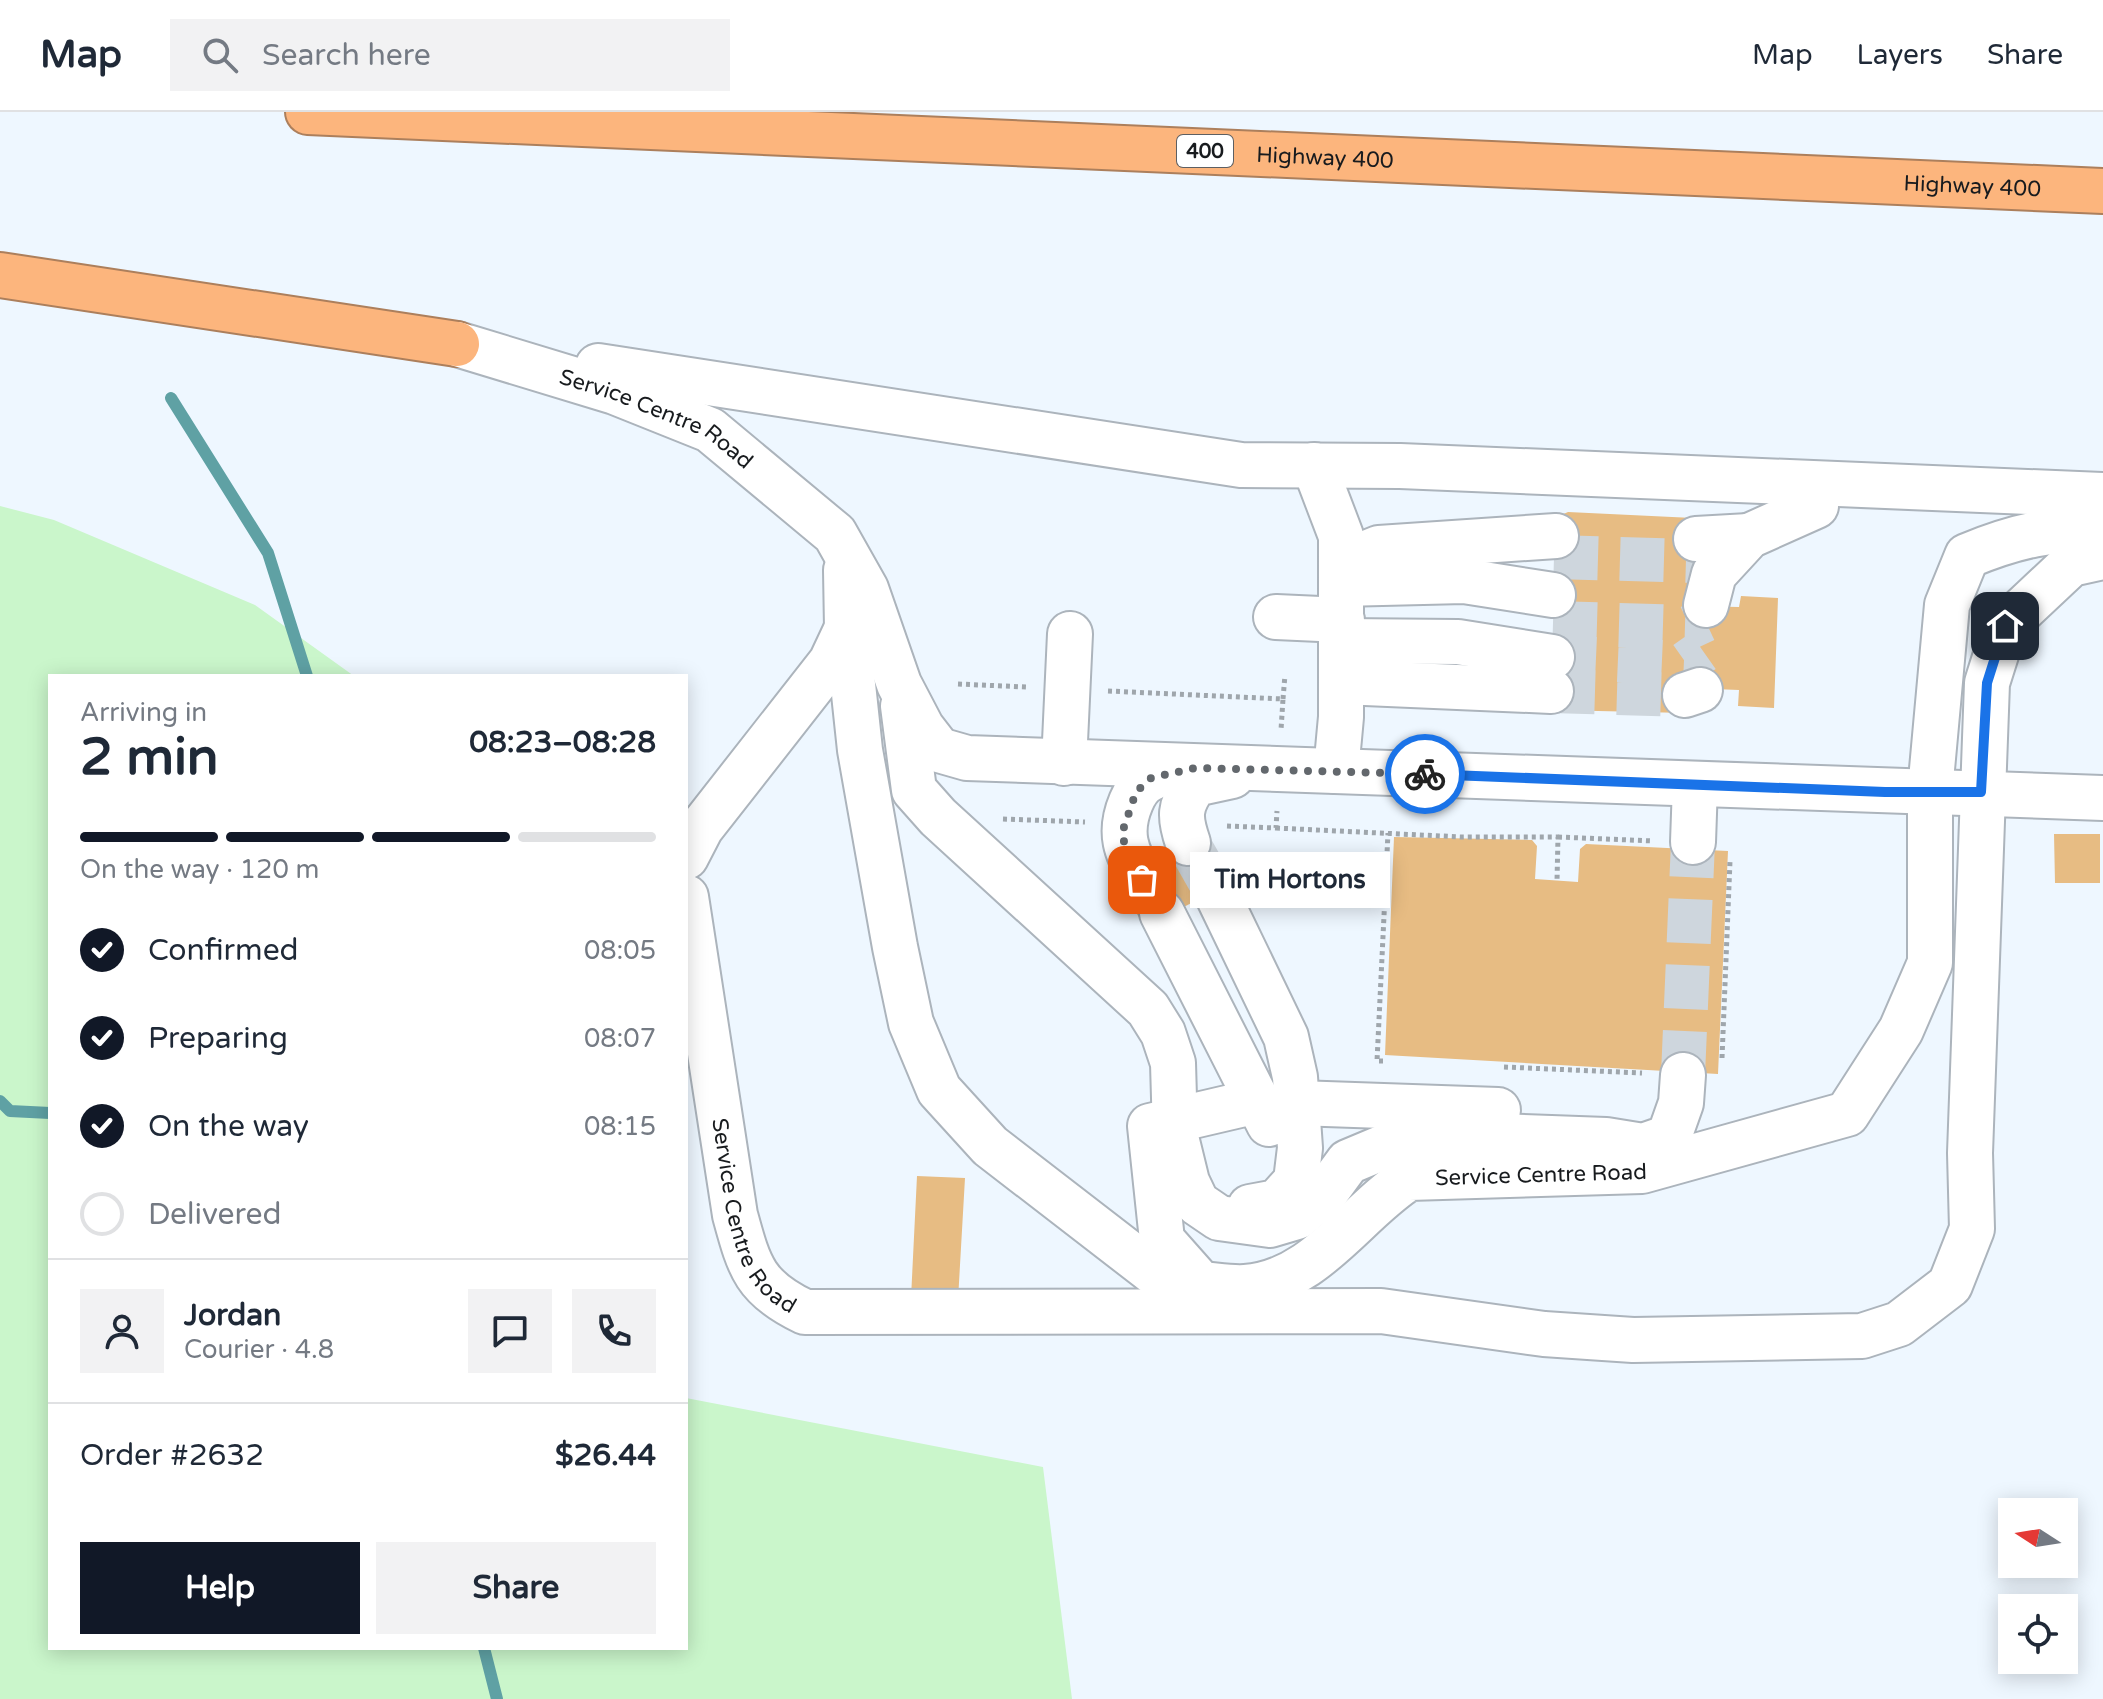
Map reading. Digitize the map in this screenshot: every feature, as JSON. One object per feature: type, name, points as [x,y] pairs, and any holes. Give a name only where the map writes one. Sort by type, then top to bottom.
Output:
[{"type":"highway","name":"Highway 400","points":[[308,112],[2103,191]]},
{"type":"highway","points":[[0,275],[457,344]]},
{"type":"lane","points":[[457,344],[1241,465],[1400,466],[2103,495]]},
{"type":"lane","name":"Service Centre Road","points":[[457,344],[615,392],[710,430],[835,534],[866,589],[899,684],[922,728],[939,750],[967,758],[1064,763],[1981,792]]},
{"type":"lane","points":[[1314,465],[1342,604]]},
{"type":"lane","points":[[1336,771],[1342,604],[1374,481],[1400,466]]},
{"type":"lane","points":[[1700,577],[1714,574],[1749,536],[1816,506]]},
{"type":"lane","name":"Service Centre Road","points":[[1669,1137],[1661,1116],[1277,1102],[1150,1126],[1162,1240],[1201,1284],[1245,1287],[1282,1279],[1335,1245],[1390,1190],[1409,1178],[1642,1171],[1847,1114],[1901,1030],[1930,963],[1930,791],[1947,605],[1967,556],[2003,541],[2059,528],[2103,529]]},
{"type":"lane","points":[[835,534],[845,562],[847,628],[860,750],[895,947],[911,1023],[939,1090],[990,1146],[1208,1314]]},
{"type":"lane","points":[[1342,604],[1379,548],[1553,610]]},
{"type":"lane","name":"Service Centre Road","points":[[688,910],[735,1215],[748,1264],[776,1298],[805,1312],[1208,1314],[1381,1311],[1544,1334],[1633,1340],[1862,1336],[1899,1324],[1950,1285],[1972,1229],[1970,1153],[1987,683],[2005,626],[2071,564],[2103,557]]},
{"type":"lane","points":[[1276,617],[1464,581],[1553,610]]},
{"type":"lane","points":[[1342,604],[1553,610]]},
{"type":"lane","points":[[1342,604],[1458,642],[1553,610]]},
{"type":"lane","points":[[688,853],[701,828],[831,662],[847,628]]},
{"type":"lane","points":[[1064,763],[1070,634]]},
{"type":"lane","points":[[899,684],[914,790],[938,817],[1148,1009],[1163,1033],[1173,1063],[1175,1119],[1187,1182],[1216,1206],[1219,1218],[1270,1225],[1297,1217],[1326,1192],[1348,1162],[1391,1144],[1468,1135],[1606,1140],[1643,1146],[1669,1137],[1681,1103],[1683,1075]]},
{"type":"lane","points":[[1195,768],[1151,778],[1136,792],[1122,833],[1127,854],[1277,1102],[1300,1148],[1296,1181],[1277,1202],[1216,1206]]},
{"type":"lane","points":[[1188,843],[1182,825],[1182,801],[1195,784],[1262,770]]},
{"type":"lane","points":[[1695,785],[1711,851]]},
{"type":"lane","points":[[1981,792],[2103,798]]},
{"type":"lane","points":[[1217,894],[1286,1037],[1277,1102]]},
{"type":"path","points":[[1283,699],[1285,675]]},
{"type":"path","points":[[1276,828],[1558,837],[1557,881]]},
{"type":"path","points":[[1388,833],[1377,1061],[1392,1061]]},
{"type":"path","points":[[1499,1066],[1722,1077],[1711,851]]},
{"type":"green space","points":[[0,506],[54,520],[255,605],[351,674],[48,674],[48,1650],[688,1650],[688,1398],[1043,1467],[1072,1699],[0,1699]]},
{"type":"building","points":[[1568,512],[1693,518],[1692,606],[1739,607],[1741,596],[1778,598],[1774,708],[1738,706],[1739,690],[1688,688],[1686,713],[1554,710],[1561,515]]},
{"type":"building","points":[[2054,834],[2100,834],[2100,883],[2055,883]]},
{"type":"building","points":[[1394,837],[1532,840],[1537,846],[1535,879],[1578,882],[1580,849],[1586,844],[1728,851],[1718,1074],[1385,1055]]},
{"type":"building","points":[[1212,843],[1229,876],[1212,883],[1211,893],[1170,914],[1159,909],[1140,919],[1122,889],[1147,864],[1184,848],[1196,852]]},
{"type":"building","points":[[917,1176],[965,1178],[958,1300],[911,1298]]},
{"type":"waterway","points":[[171,398],[268,553],[306,674]]},
{"type":"waterway","points":[[0,1101],[10,1111],[48,1113]]},
{"type":"waterway","points":[[485,1650],[497,1699]]},
{"type":"tunnel","points":[[1554,557],[1695,561]]},
{"type":"tunnel","points":[[1553,623],[1690,627],[1705,620]]},
{"type":"tunnel","points":[[1552,657],[1686,663],[1703,651]]},
{"type":"tunnel","points":[[1551,691],[1685,695]]},
{"type":"tunnel","points":[[1683,1075],[1693,842]]},
{"type":"tunnel","points":[[1188,843],[1217,894]]},
{"type":"way so far","points":[[1142,880],[1127,854],[1122,833],[1136,792],[1151,778],[1195,768],[1425,774]]},
{"type":"place","name":"Tim Hortons","points":[[1142,880]]},
{"type":"route","points":[[1425,774],[1885,792],[1981,792],[1987,683],[2005,626]]}]
